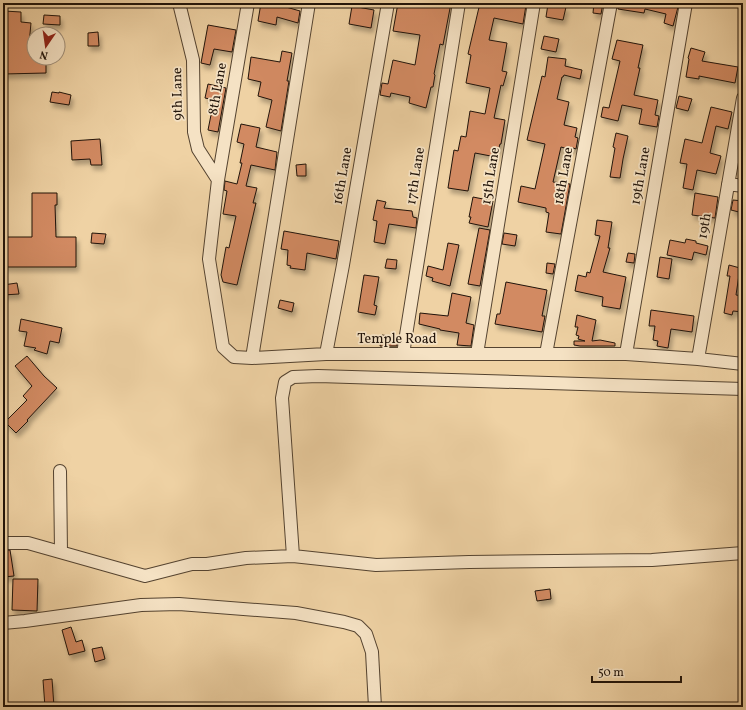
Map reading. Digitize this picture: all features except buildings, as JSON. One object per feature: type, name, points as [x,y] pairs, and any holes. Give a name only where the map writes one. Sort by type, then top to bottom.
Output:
[{"type":"street","name":"9th Lane","points":[[179,3],[193,60],[194,132],[198,149],[218,180]]},
{"type":"street","name":"8th Lane","points":[[218,180],[248,3]]},
{"type":"street","points":[[252,358],[309,3]]},
{"type":"street","name":"16th Lane","points":[[326,354],[344,265],[388,3]]},
{"type":"street","name":"17th Lane","points":[[403,354],[458,3]]},
{"type":"street","name":"15th Lane","points":[[477,354],[534,3]]},
{"type":"street","name":"18th Lane","points":[[546,354],[611,3]]},
{"type":"street","name":"19th Lane","points":[[626,354],[686,3]]},
{"type":"street","name":"19th","points":[[698,359],[743,98]]},
{"type":"street","name":"Temple Road","points":[[218,180],[209,259],[223,347],[234,357],[252,358],[326,354],[626,354],[743,364]]},
{"type":"street","points":[[728,184],[743,186]]},
{"type":"street","points":[[293,556],[282,398],[285,382],[293,377],[326,376],[743,389]]},
{"type":"street","points":[[60,472],[61,552]]},
{"type":"street","points":[[3,543],[28,543],[146,576],[192,564],[207,564],[246,558],[293,556],[376,565],[469,562],[652,560],[743,553]]},
{"type":"street","points":[[3,623],[141,605],[180,604],[296,613],[344,622],[358,626],[366,634],[372,652],[375,707]]}]
